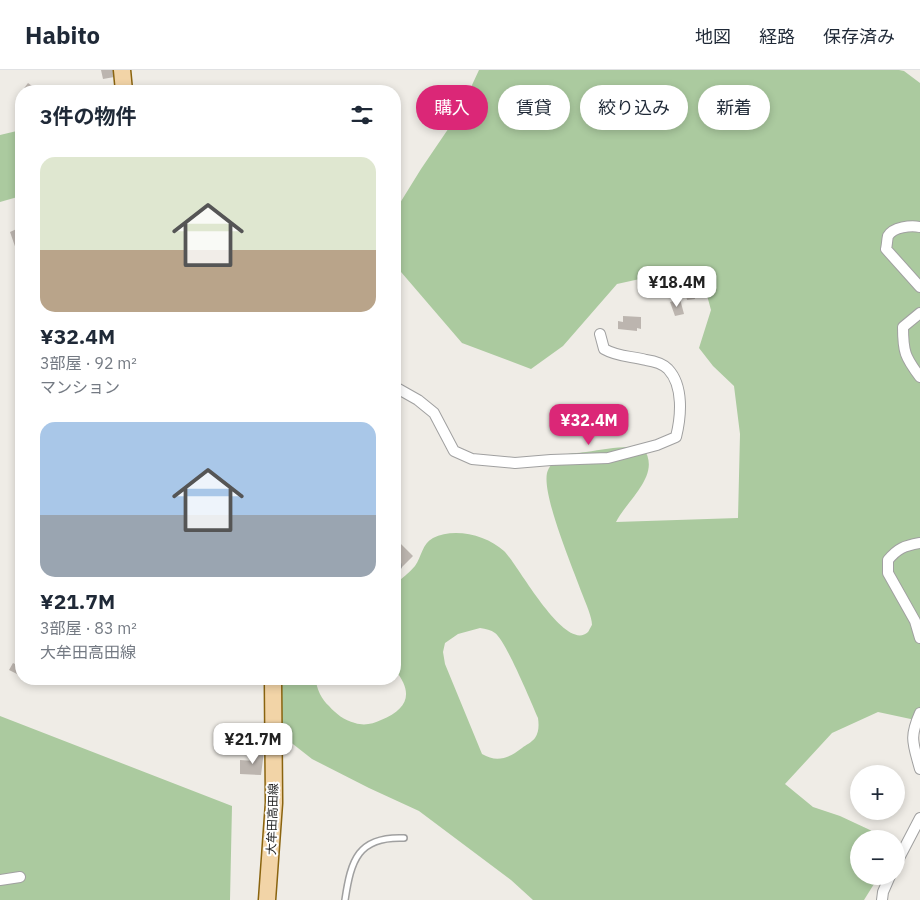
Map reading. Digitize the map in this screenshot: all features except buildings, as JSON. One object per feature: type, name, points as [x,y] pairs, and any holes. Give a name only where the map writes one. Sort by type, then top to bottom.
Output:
[{"type":"main road","points":[[122,70],[123,85]]},
{"type":"main road","name":"大牟田高田線","points":[[268,900],[274,803],[273,685]]},
{"type":"street","points":[[920,227],[912,226],[895,230],[888,236],[886,249],[920,287]]},
{"type":"street","points":[[920,313],[903,327],[903,348],[909,362],[920,377]]},
{"type":"street","points":[[401,390],[418,400],[434,413],[454,452],[472,459],[514,463],[608,458],[657,446],[676,437],[681,406],[676,386],[669,370],[664,366],[646,360],[614,355],[604,349],[600,334]]},
{"type":"street","points":[[920,543],[896,550],[888,560],[888,573],[915,621],[920,638]]},
{"type":"street","points":[[920,713],[914,727],[912,739],[920,769]]},
{"type":"street","points":[[905,847],[920,818]]},
{"type":"street","points":[[0,880],[20,877]]},
{"type":"street","points":[[882,900],[886,885]]},
{"type":"lane","points":[[345,900],[351,871],[358,855],[365,846],[376,840],[388,837],[404,838]]},
{"type":"green space","points":[[479,70],[899,70],[904,71],[920,83],[920,721],[878,712],[832,733],[785,784],[813,807],[840,816],[870,830],[850,830],[850,885],[873,885],[864,900],[533,900],[511,880],[419,811],[312,759],[284,737],[280,729],[280,685],[317,685],[322,697],[334,712],[358,724],[368,724],[390,716],[402,705],[406,693],[401,678],[401,579],[415,566],[427,543],[441,535],[451,533],[470,534],[497,545],[504,551],[555,619],[567,630],[578,635],[588,632],[592,625],[589,610],[560,534],[549,498],[547,473],[554,461],[560,456],[615,448],[643,448],[648,458],[649,468],[646,477],[616,522],[738,518],[740,434],[734,386],[713,366],[699,348],[711,310],[705,288],[676,271],[617,284],[563,346],[531,369],[462,343],[401,272],[401,201],[447,130],[488,130],[488,85],[472,85]],"holes":[[[480,628],[493,632],[500,638],[518,673],[538,718],[539,726],[534,739],[512,754],[498,759],[482,754],[445,664],[443,652],[445,643],[458,634]]]},
{"type":"green space","points":[[15,131],[15,198],[0,202],[0,135]]},
{"type":"green space","points":[[0,716],[232,806],[230,900],[0,900]]}]
